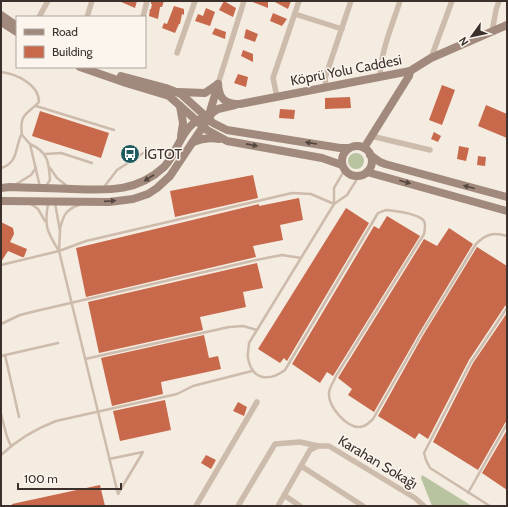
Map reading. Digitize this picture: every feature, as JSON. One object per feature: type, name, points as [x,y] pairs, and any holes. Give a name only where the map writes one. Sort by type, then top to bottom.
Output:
[{"type":"main road","points":[[1,15],[16,25]]},
{"type":"main road","points":[[1,22],[16,31]]},
{"type":"main road","name":"Köprü Yolu Caddesi","points":[[218,84],[219,93],[227,102],[231,104],[244,104],[410,71],[431,58],[507,25]]},
{"type":"main road","points":[[83,68],[126,84],[169,96],[200,124],[215,135],[227,140]]},
{"type":"main road","points":[[98,68],[116,75],[181,94],[218,126],[228,130],[340,148],[359,146],[364,148],[370,155],[385,164],[507,197]]},
{"type":"main road","points":[[364,148],[409,76],[410,71]]},
{"type":"main road","points":[[173,91],[205,93],[218,84]]},
{"type":"main road","points":[[209,118],[218,84]]},
{"type":"main road","points":[[209,118],[215,110],[244,104]]},
{"type":"main road","points":[[180,105],[183,123],[183,130],[180,140]]},
{"type":"main road","points":[[1,201],[109,202],[133,199],[148,194],[170,176],[193,143],[202,118],[209,118]]},
{"type":"main road","points":[[1,188],[102,190],[122,189],[137,185],[165,166],[185,132],[200,124]]},
{"type":"main road","points":[[193,143],[201,139],[208,138],[227,140],[322,158],[343,168],[352,176],[360,176],[367,172],[372,165],[370,155]]},
{"type":"main road","points":[[343,168],[342,155],[349,148]]},
{"type":"main road","points":[[367,172],[507,211]]},
{"type":"main road","points":[[25,201],[42,188]]},
{"type":"main road","points":[[51,201],[71,189]]},
{"type":"street","points":[[40,16],[48,1]]},
{"type":"street","points":[[87,16],[92,1]]},
{"type":"street","points":[[143,16],[147,1]]},
{"type":"street","points":[[177,53],[195,1]]},
{"type":"street","points":[[218,84],[244,1]]},
{"type":"street","points":[[277,97],[273,78],[299,1]]},
{"type":"street","points":[[326,87],[325,78],[351,1]]},
{"type":"street","points":[[380,77],[386,40],[400,1]]},
{"type":"street","points":[[431,58],[452,1]]},
{"type":"street","points":[[492,32],[499,1]]},
{"type":"street","points":[[295,14],[342,29]]},
{"type":"street","points":[[371,136],[430,150]]},
{"type":"street","points":[[196,506],[257,402]]},
{"type":"street","points":[[238,506],[275,444],[300,442],[318,446]]},
{"type":"street","name":"Karahan Sokağı","points":[[278,506],[310,450],[318,446],[329,446],[415,498],[424,506]]},
{"type":"street","points":[[301,466],[363,506]]},
{"type":"street","points":[[284,495],[300,506]]},
{"type":"lane","points":[[1,72],[16,76],[31,85],[39,98],[39,102],[36,106],[29,110],[24,116],[22,122],[22,135],[18,143],[15,158],[11,164],[1,168]]},
{"type":"lane","points":[[36,106],[114,130]]},
{"type":"lane","points":[[22,135],[30,144],[40,148],[45,154],[49,166],[50,180],[42,188],[30,144]]},
{"type":"lane","points":[[102,190],[118,170],[148,150],[175,149]]},
{"type":"lane","points":[[45,154],[61,153],[92,163]]},
{"type":"lane","points":[[49,166],[57,178],[71,189]]},
{"type":"lane","points":[[10,187],[27,178],[36,168]]},
{"type":"lane","points":[[334,204],[334,188],[343,168]]},
{"type":"lane","points":[[360,176],[347,195],[334,204],[249,343],[247,357],[252,371],[260,377],[270,378],[285,370],[378,213],[385,210],[420,217],[424,221],[424,234],[340,370],[329,392],[329,401],[334,410],[348,423],[359,427],[368,425],[373,419],[420,336],[476,244],[484,236],[493,234],[507,236]]},
{"type":"lane","points":[[1,265],[59,251],[86,241],[292,193],[311,194],[334,204]]},
{"type":"lane","points":[[25,201],[38,209],[46,221]]},
{"type":"lane","points":[[51,201],[60,231]]},
{"type":"lane","points":[[51,201],[46,221],[48,233],[59,251]]},
{"type":"lane","points":[[87,202],[68,210],[62,219],[59,251],[109,459],[118,494],[143,452],[109,459]]},
{"type":"lane","points":[[1,324],[20,315],[256,260],[282,255],[301,258]]},
{"type":"lane","points":[[490,506],[430,468],[424,453],[472,362],[507,308]]},
{"type":"lane","points":[[85,359],[229,327],[243,326],[257,330]]},
{"type":"lane","points":[[19,417],[3,355],[58,343]]},
{"type":"lane","points":[[1,455],[28,434],[42,426],[56,421],[177,394],[193,386],[252,371]]},
{"type":"lane","points":[[1,414],[6,437],[11,446]]},
{"type":"lane","points":[[468,493],[507,424]]},
{"type":"green space","points":[[353,153],[359,153],[364,158],[362,167],[359,169],[353,169],[348,164],[348,158]]},
{"type":"green space","points":[[422,475],[472,506],[432,506],[421,478]]},
{"type":"building","points":[[119,1],[137,1],[135,8]]},
{"type":"building","points":[[151,1],[164,1],[162,7],[160,7],[158,19],[149,16],[152,4]]},
{"type":"building","points":[[224,1],[236,8],[233,17],[219,10]]},
{"type":"building","points":[[250,1],[268,1],[268,8]]},
{"type":"building","points":[[273,1],[291,1],[288,9]]},
{"type":"building","points":[[174,6],[184,9],[184,15],[182,14],[180,24],[175,33],[162,28],[164,23],[167,24]]},
{"type":"building","points":[[206,8],[215,12],[210,26],[195,21],[198,14],[203,16]]},
{"type":"building","points":[[273,13],[287,19],[282,26],[270,21]]},
{"type":"building","points":[[215,28],[226,32],[225,39],[212,34]]},
{"type":"building","points":[[246,29],[258,34],[255,42],[244,38]]},
{"type":"building","points":[[243,50],[253,54],[253,62],[241,56]]},
{"type":"building","points":[[238,74],[248,77],[246,87],[234,83]]},
{"type":"building","points":[[442,85],[455,90],[442,125],[429,120]]},
{"type":"building","points":[[350,97],[351,108],[325,109],[325,98]]},
{"type":"building","points":[[486,105],[507,114],[507,138],[478,126]]},
{"type":"building","points":[[280,109],[295,110],[294,119],[279,118]]},
{"type":"building","points":[[40,111],[109,133],[101,158],[32,136]]},
{"type":"building","points":[[434,132],[441,136],[438,142],[431,139]]},
{"type":"building","points":[[459,146],[469,148],[466,161],[457,159]]},
{"type":"building","points":[[478,156],[486,157],[485,166],[477,165]]},
{"type":"building","points":[[253,175],[258,198],[175,217],[170,191]]},
{"type":"building","points":[[299,198],[303,220],[280,225],[283,240],[253,246],[256,257],[86,297],[76,248],[259,204],[259,206]]},
{"type":"building","points":[[346,208],[369,223],[287,361],[284,358],[280,363],[258,349]]},
{"type":"building","points":[[387,216],[420,236],[333,376],[327,372],[320,383],[292,364],[374,226],[379,229]]},
{"type":"building","points":[[1,222],[13,228],[14,234],[10,242],[27,249],[24,257],[8,251],[1,262]]},
{"type":"building","points":[[449,228],[473,244],[374,412],[348,395],[352,389],[338,378],[424,239],[437,246]]},
{"type":"building","points":[[477,247],[507,266],[507,305],[469,360],[428,439],[419,433],[415,439],[378,416],[422,337]]},
{"type":"building","points":[[257,263],[263,288],[243,292],[246,307],[200,317],[203,330],[99,353],[88,302]]},
{"type":"building","points":[[507,313],[507,421],[478,470],[433,442],[473,363]]},
{"type":"building","points":[[204,335],[209,358],[218,356],[221,369],[161,382],[163,394],[112,406],[101,358]]},
{"type":"building","points":[[165,400],[171,430],[120,441],[113,411]]},
{"type":"building","points":[[238,402],[247,407],[244,416],[233,411]]},
{"type":"building","points":[[507,430],[507,490],[482,473]]},
{"type":"building","points":[[206,455],[216,460],[211,469],[201,463]]},
{"type":"building","points":[[100,485],[105,506],[12,506],[12,504]]},
{"type":"place","name":"İGTOT","points":[[130,154]]}]
